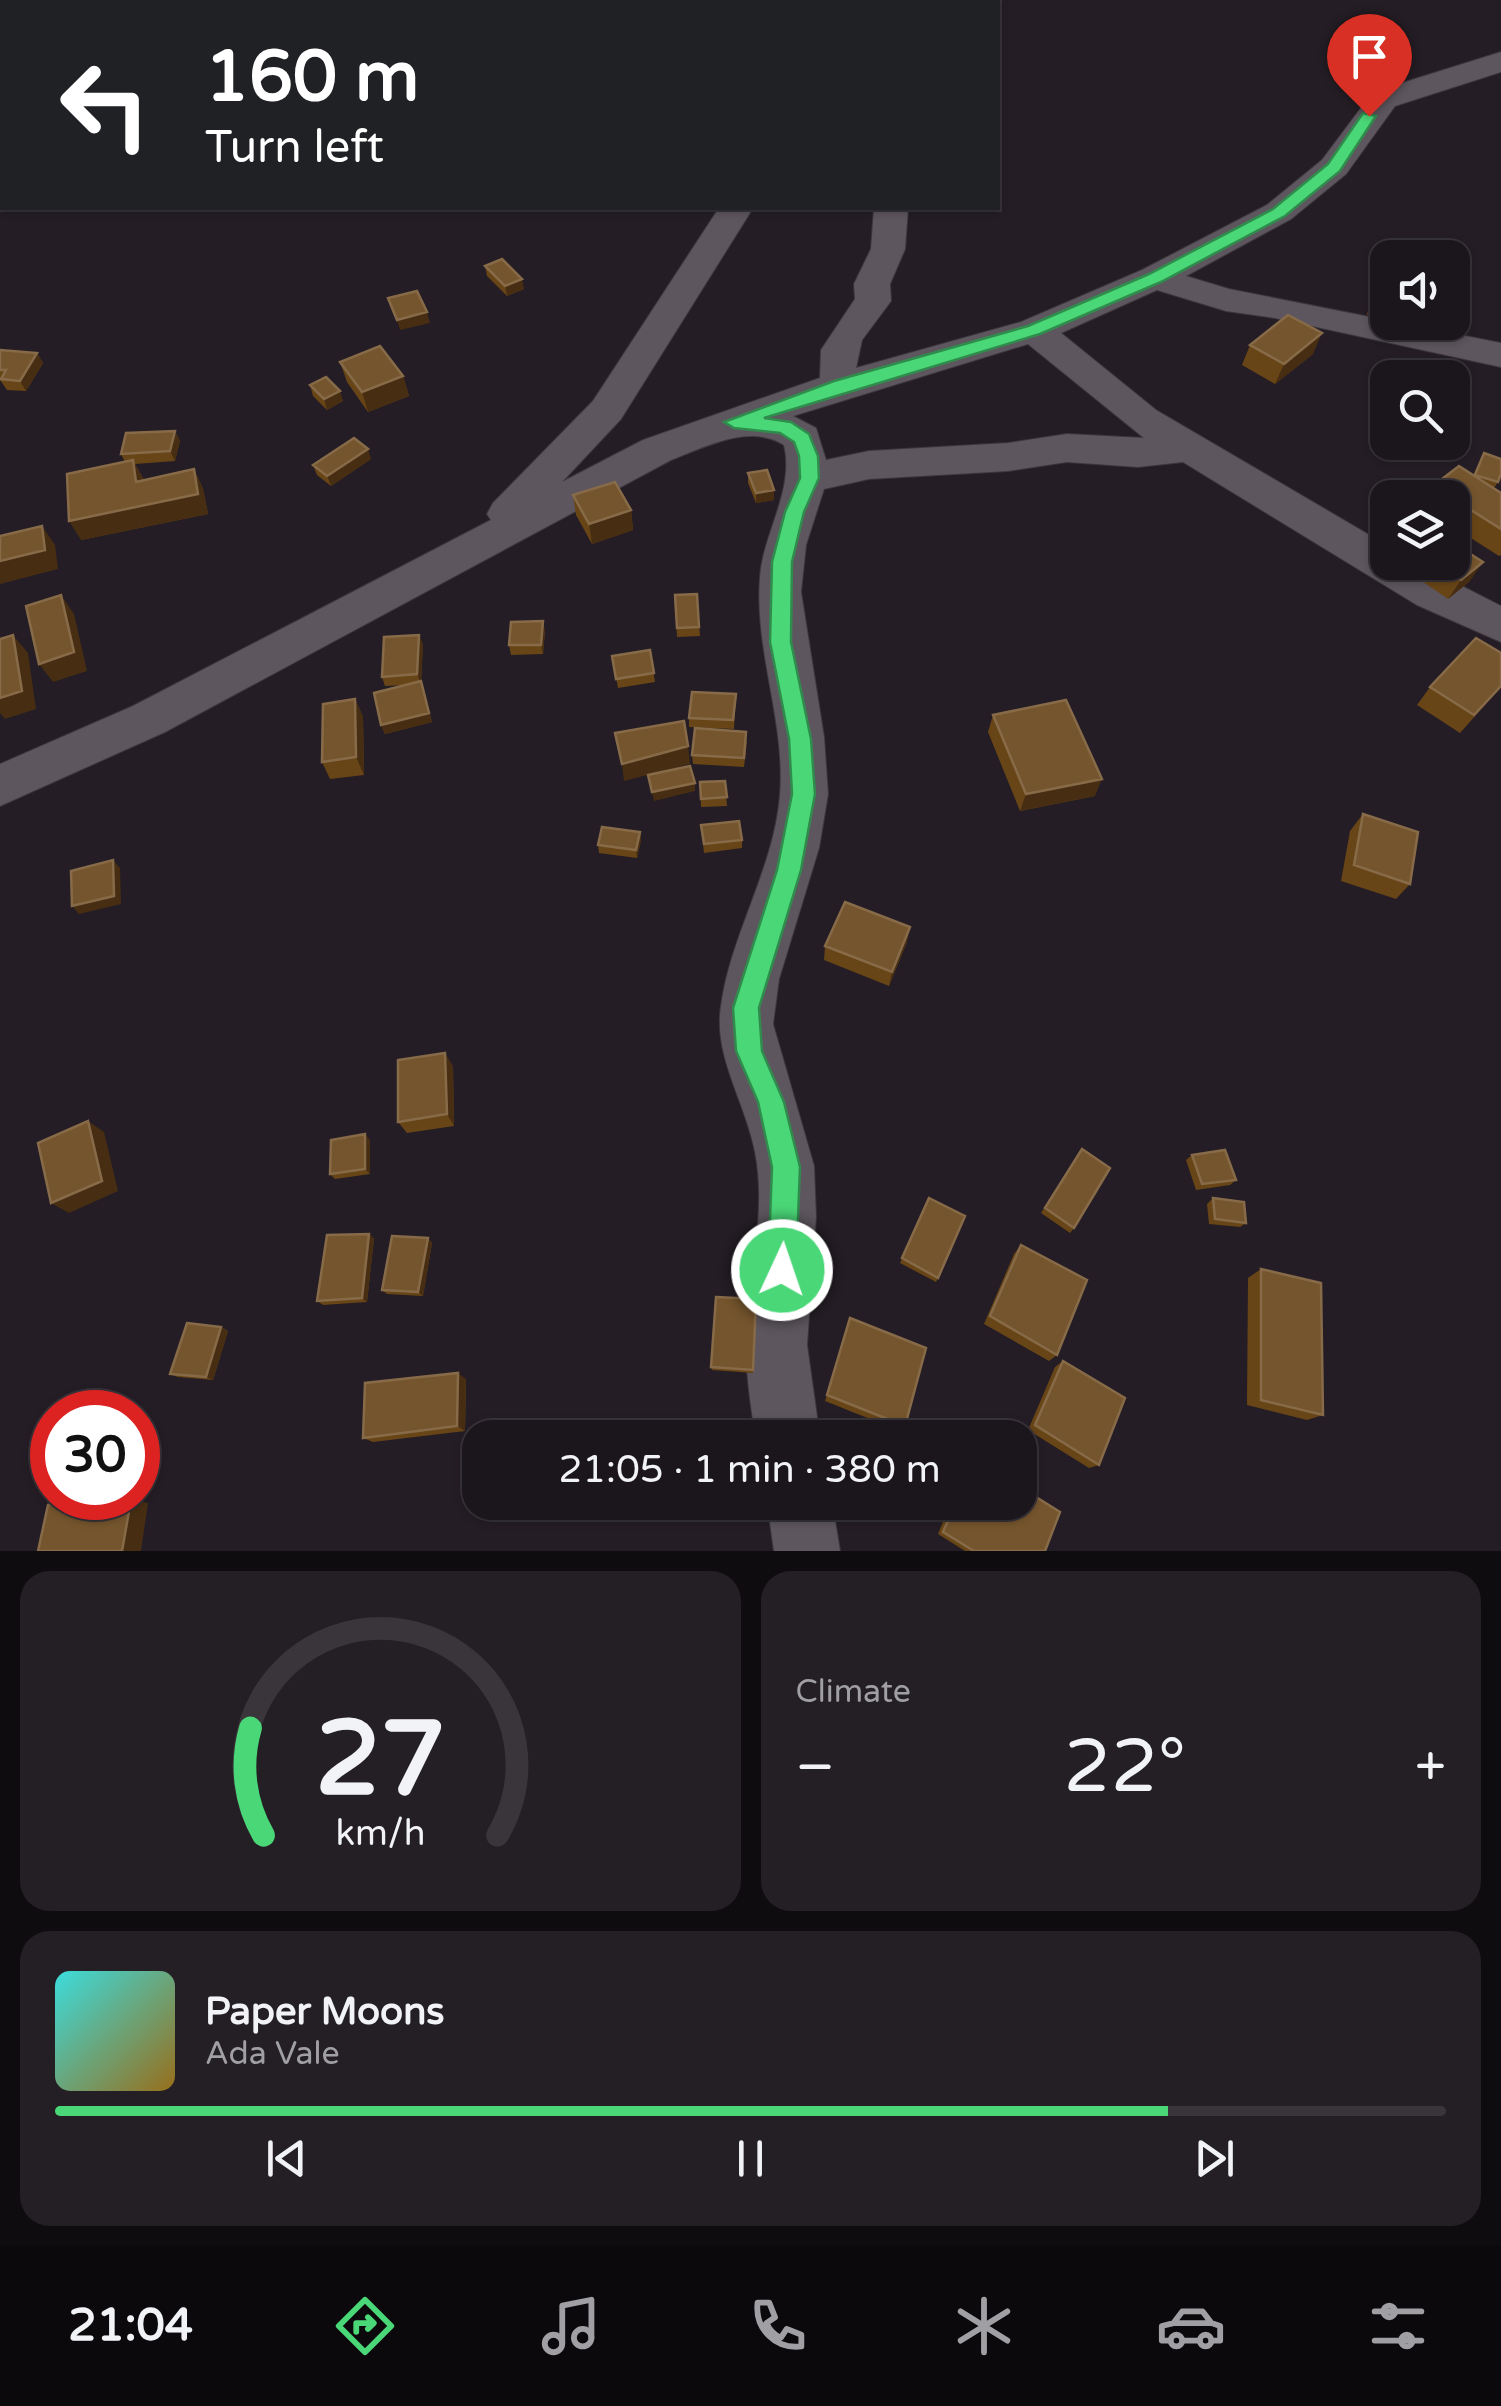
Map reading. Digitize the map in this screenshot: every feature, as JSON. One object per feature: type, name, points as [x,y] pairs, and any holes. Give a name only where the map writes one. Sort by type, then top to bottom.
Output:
[{"type":"street","points":[[0,786],[149,719],[657,450],[841,385],[1034,330],[1155,278],[1279,212],[1334,168],[1384,99],[1454,80],[1501,61]]},
{"type":"street","points":[[486,538],[607,410],[735,210]]},
{"type":"street","points":[[841,385],[834,366],[838,346],[873,302],[872,284],[888,249],[891,210]]},
{"type":"street","points":[[1155,278],[1226,300],[1276,306],[1501,355]]},
{"type":"street","points":[[1034,330],[1108,394],[1190,447],[1432,593],[1501,624]]},
{"type":"street","points":[[734,422],[784,426],[806,458],[782,562],[780,626],[800,739],[804,794],[789,870],[746,1008],[749,1051],[771,1102],[786,1167],[776,1369],[785,1420]]},
{"type":"street","points":[[806,458],[869,465],[1008,457],[1067,448],[1138,452],[1190,447]]},
{"type":"street","points":[[802,1520],[807,1551]]},
{"type":"building","points":[[502,259],[522,279],[505,286],[485,266]]},
{"type":"building","points":[[417,291],[427,312],[397,320],[388,298]]},
{"type":"building","points":[[1288,315],[1322,333],[1284,364],[1250,345]]},
{"type":"building","points":[[380,346],[403,376],[362,392],[340,362]]},
{"type":"building","points":[[0,350],[37,353],[20,381],[1,379],[6,370],[0,370]]},
{"type":"building","points":[[326,377],[340,391],[324,399],[310,385]]},
{"type":"building","points":[[175,431],[170,451],[121,454],[126,433]]},
{"type":"building","points":[[354,438],[368,449],[327,476],[313,465]]},
{"type":"building","points":[[1484,453],[1501,459],[1498,482],[1475,475]]},
{"type":"building","points":[[133,460],[136,482],[194,469],[198,494],[69,521],[67,474]]},
{"type":"building","points":[[1459,466],[1501,493],[1501,529],[1470,509],[1470,480],[1441,480]]},
{"type":"building","points":[[767,470],[774,490],[756,493],[748,473]]},
{"type":"building","points":[[615,482],[631,510],[589,524],[573,495]]},
{"type":"building","points":[[42,526],[45,550],[0,561],[0,536]]},
{"type":"building","points":[[1470,554],[1483,562],[1470,573]]},
{"type":"building","points":[[697,594],[699,627],[677,628],[675,595]]},
{"type":"building","points":[[61,595],[74,652],[39,664],[26,606]]},
{"type":"building","points":[[543,621],[541,645],[509,645],[511,622]]},
{"type":"building","points":[[13,635],[22,691],[0,698],[0,639]]},
{"type":"building","points":[[419,635],[417,674],[382,677],[384,637]]},
{"type":"building","points":[[1476,638],[1501,653],[1501,686],[1474,715],[1430,687]]},
{"type":"building","points":[[650,650],[654,673],[616,679],[612,656]]},
{"type":"building","points":[[421,681],[429,713],[381,725],[374,693]]},
{"type":"building","points":[[692,692],[736,694],[733,720],[689,718]]},
{"type":"building","points":[[355,699],[356,757],[322,762],[323,704]]},
{"type":"building","points":[[1066,700],[1102,779],[1026,794],[993,715]]},
{"type":"building","points":[[684,721],[688,746],[622,764],[615,733]]},
{"type":"building","points":[[695,728],[746,732],[744,758],[692,755]]},
{"type":"building","points":[[690,766],[695,783],[652,792],[648,775]]},
{"type":"building","points":[[725,781],[727,797],[701,799],[700,782]]},
{"type":"building","points":[[1363,814],[1418,832],[1410,884],[1354,865]]},
{"type":"building","points":[[739,821],[742,840],[704,844],[701,825]]},
{"type":"building","points":[[602,827],[640,832],[636,850],[598,845]]},
{"type":"building","points":[[113,860],[114,896],[72,906],[71,871]]},
{"type":"building","points":[[845,902],[910,927],[892,972],[825,946]]},
{"type":"building","points":[[445,1053],[447,1114],[398,1122],[398,1060]]},
{"type":"building","points":[[88,1121],[102,1181],[51,1203],[38,1143]]},
{"type":"building","points":[[365,1134],[365,1169],[330,1174],[331,1140]]},
{"type":"building","points":[[1082,1149],[1110,1168],[1074,1228],[1045,1208]]},
{"type":"building","points":[[1225,1150],[1236,1180],[1202,1184],[1192,1155]]},
{"type":"building","points":[[929,1198],[965,1216],[938,1278],[902,1258]]},
{"type":"building","points":[[1213,1198],[1244,1202],[1246,1223],[1215,1219]]},
{"type":"building","points":[[369,1234],[362,1298],[317,1301],[327,1235]]},
{"type":"building","points":[[392,1236],[428,1238],[418,1292],[382,1290]]},
{"type":"building","points":[[1021,1245],[1087,1280],[1057,1355],[990,1316]]},
{"type":"building","points":[[1261,1269],[1321,1283],[1323,1415],[1261,1400]]},
{"type":"building","points":[[716,1297],[756,1299],[753,1370],[711,1367]]},
{"type":"building","points":[[850,1318],[926,1348],[907,1420],[890,1420],[827,1395]]},
{"type":"building","points":[[187,1323],[221,1327],[206,1377],[170,1374]]},
{"type":"building","points":[[1063,1361],[1125,1398],[1099,1465],[1037,1426]]},
{"type":"building","points":[[458,1373],[457,1426],[363,1438],[365,1383]]},
{"type":"building","points":[[1037,1498],[1060,1512],[1045,1551],[974,1551],[943,1532],[948,1520],[1037,1520]]},
{"type":"building","points":[[45,1520],[127,1520],[122,1551],[38,1551]]},
{"type":"route","points":[[782,1270],[786,1167],[771,1102],[749,1051],[746,1008],[789,870],[804,794],[800,739],[780,642],[782,562],[794,512],[810,478],[802,438],[784,426],[734,422],[841,385],[1034,330],[1155,278],[1279,212],[1334,168],[1369,116]]}]
